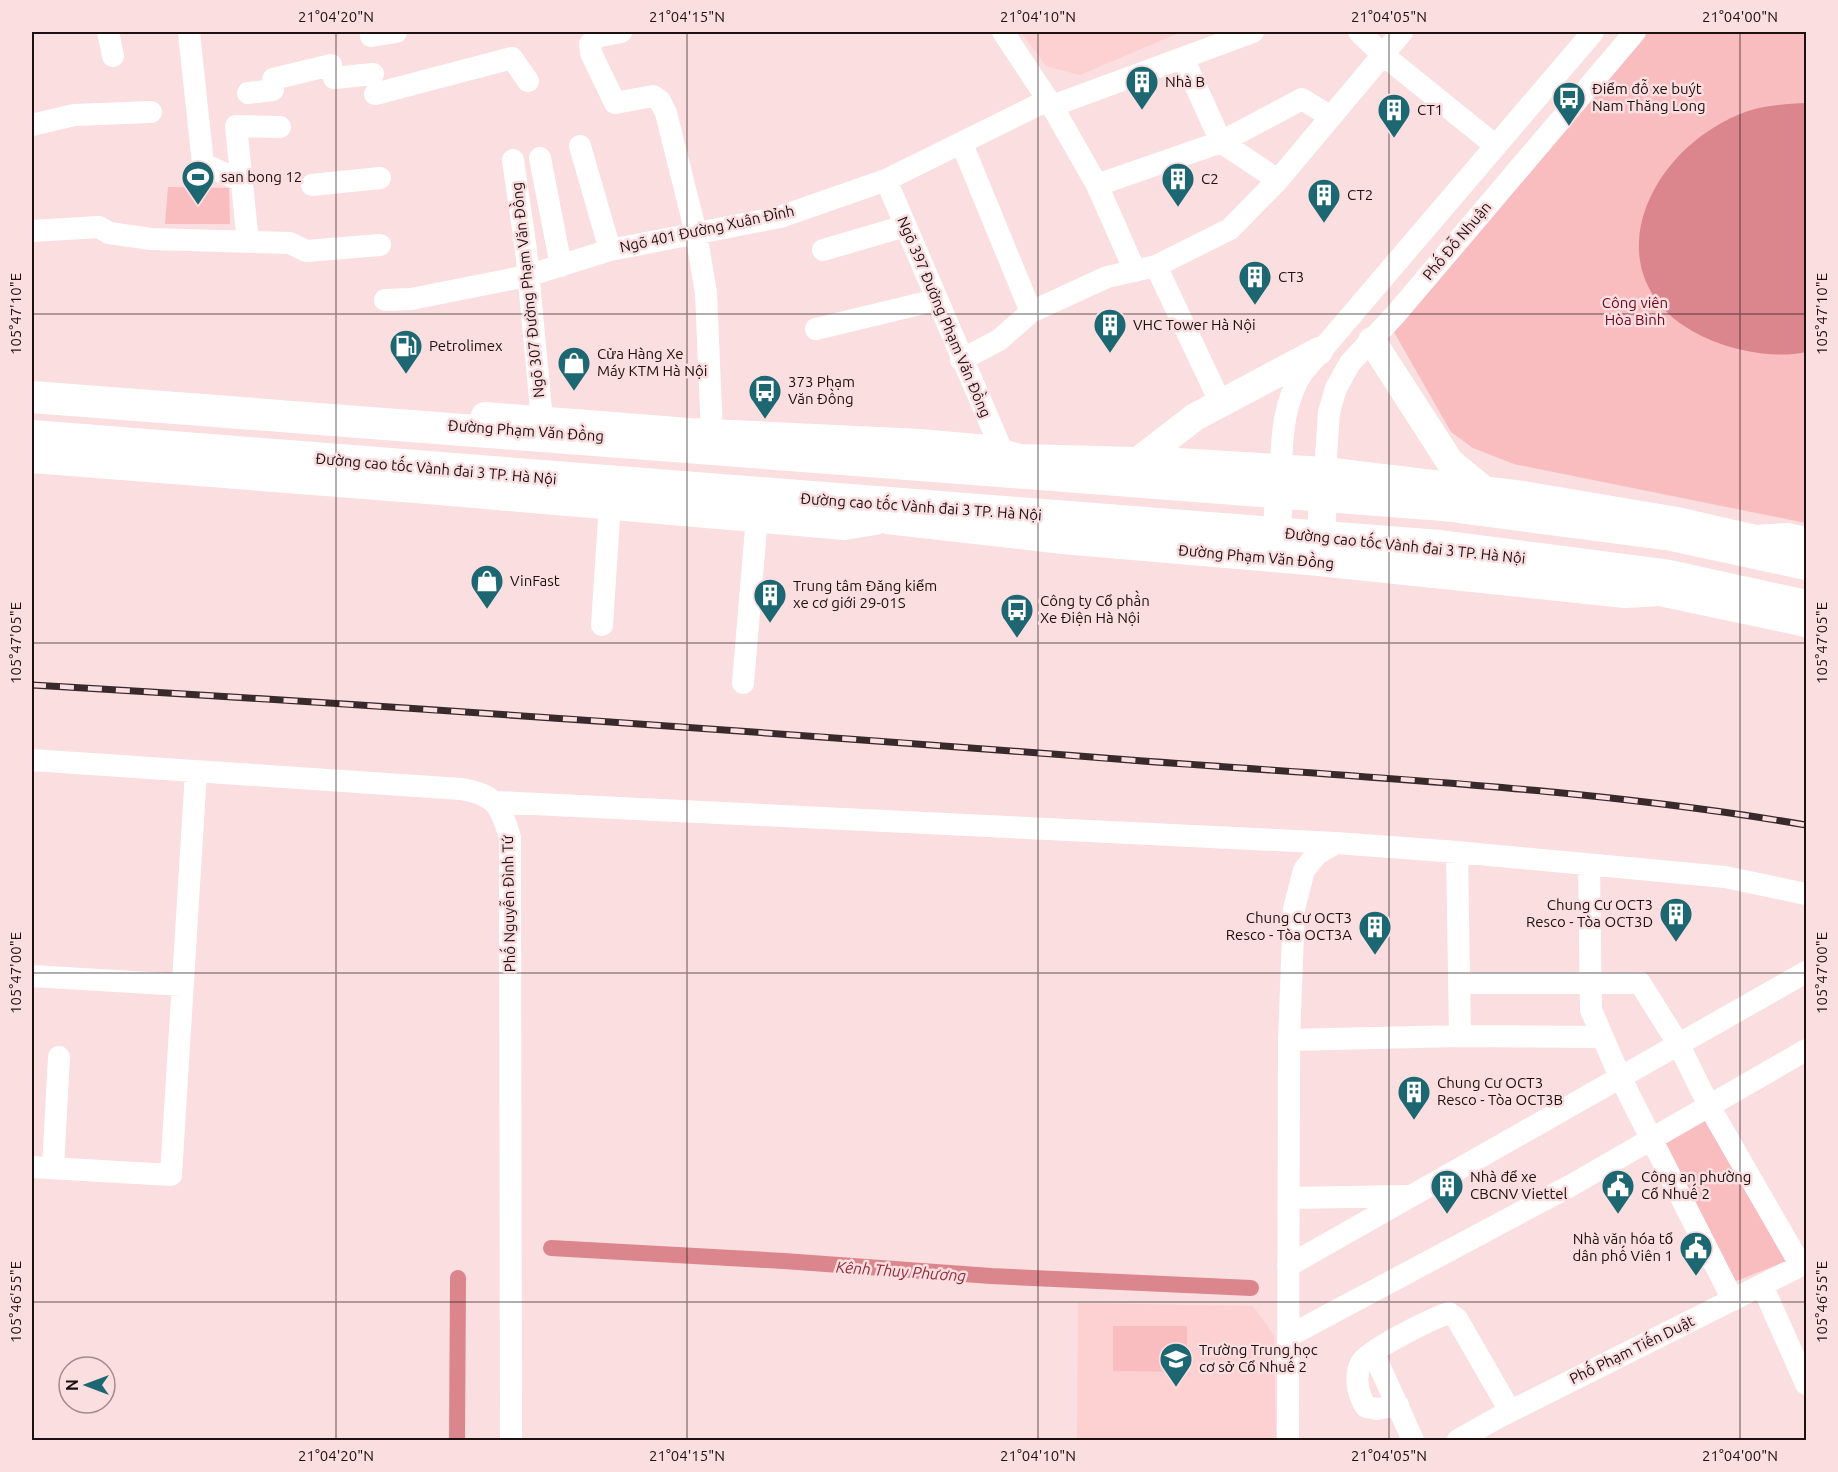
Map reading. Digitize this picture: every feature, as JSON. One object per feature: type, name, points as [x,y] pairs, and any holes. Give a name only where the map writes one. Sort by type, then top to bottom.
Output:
[{"type":"highway","points":[[32,395],[1443,505],[1672,535],[1806,563]]},
{"type":"highway","name":"Đường cao tốc Vành đai 3 TP. Hà Nội","points":[[32,436],[1440,546],[1664,575],[1806,606]]},
{"type":"main road","points":[[1372,341],[1450,462],[1484,490]]},
{"type":"main road","points":[[1138,461],[1195,417],[1319,351]]},
{"type":"main road","name":"Đường Phạm Văn Đồng","points":[[32,383],[219,399],[712,433],[920,443],[987,449],[1011,456],[1281,467],[1484,490],[1677,521],[1755,539],[1787,537],[1806,541]]},
{"type":"main road","name":"Đường Phạm Văn Đồng","points":[[32,395],[987,467],[1011,456]]},
{"type":"main road","name":"Đường Phạm Văn Đồng","points":[[32,445],[845,507],[887,520],[1063,540],[1318,562],[1625,594],[1660,592],[1806,623]]},
{"type":"main road","name":"Đường Phạm Văn Đồng","points":[[32,459],[610,504],[845,526],[887,520]]},
{"type":"main road","points":[[1275,558],[1281,467]]},
{"type":"main road","points":[[1318,562],[1325,471]]},
{"type":"main road","name":"Đường Phạm Văn Đồng","points":[[1755,539],[1783,556],[1806,563]]},
{"type":"main road","name":"Đường Phạm Văn Đồng","points":[[1625,594],[1659,607],[1806,642]]},
{"type":"street","points":[[108,32],[113,56]]},
{"type":"street","points":[[371,36],[396,32]]},
{"type":"street","points":[[621,32],[596,37],[590,44],[591,53],[615,103],[653,96],[660,101],[666,114],[696,233],[706,293],[712,433]]},
{"type":"street","points":[[1003,32],[1050,103],[1221,404]]},
{"type":"street","points":[[1050,103],[1253,32]]},
{"type":"street","points":[[1359,32],[1382,54],[1496,146]]},
{"type":"street","points":[[961,360],[999,340],[1031,312],[1107,277],[1145,269],[1230,229],[1278,180],[1402,32]]},
{"type":"street","name":"Phố Đỗ Nhuận","points":[[1281,467],[1286,412],[1293,388],[1319,351],[1593,32]]},
{"type":"street","name":"Phố Đỗ Nhuận","points":[[1325,471],[1329,412],[1336,388],[1350,363],[1372,341],[1635,32]]},
{"type":"street","points":[[189,33],[203,164],[242,181]]},
{"type":"street","points":[[1183,57],[1221,142],[1278,180]]},
{"type":"street","points":[[248,93],[273,90],[273,79],[331,65],[334,78],[374,84],[512,58],[528,81]]},
{"type":"street","points":[[1097,185],[1221,142],[1302,99],[1331,117]]},
{"type":"street","name":"Ngõ 401 Đường Xuân Đỉnh","points":[[385,300],[411,299],[527,276],[610,250],[780,217],[886,180],[1050,103]]},
{"type":"street","points":[[32,125],[74,115],[151,112]]},
{"type":"street","points":[[248,242],[236,126],[280,127]]},
{"type":"street","points":[[962,144],[1031,312]]},
{"type":"street","points":[[579,146],[610,250]]},
{"type":"street","points":[[540,158],[561,266]]},
{"type":"street","name":"Ngõ 307 Đường Phạm Văn Đồng","points":[[513,160],[521,205],[542,420]]},
{"type":"street","points":[[312,185],[380,178]]},
{"type":"street","name":"Ngõ 397 Đường Phạm Văn Đồng","points":[[886,180],[961,360],[1011,456]]},
{"type":"street","points":[[823,250],[905,226]]},
{"type":"street","points":[[32,231],[99,227],[109,233],[151,238],[290,243],[306,251],[380,245]]},
{"type":"street","points":[[816,329],[936,300]]},
{"type":"street","points":[[602,625],[610,504]]},
{"type":"street","points":[[743,683],[757,518]]},
{"type":"street","points":[[32,760],[462,789],[482,792],[495,802],[1336,843],[1456,852],[1725,877],[1806,894]]},
{"type":"street","points":[[59,1057],[42,1168],[171,1175],[196,772]]},
{"type":"street","name":"Phố Nguyễn Đình Tứ","points":[[495,802],[504,817],[510,837],[510,1440]]},
{"type":"street","points":[[1288,1440],[1289,1040],[1294,909],[1304,870],[1317,854],[1336,843]]},
{"type":"street","points":[[1456,852],[1460,1036]]},
{"type":"street","points":[[1589,865],[1591,1010],[1620,1077],[1733,1300]]},
{"type":"street","points":[[1288,1266],[1806,972]]},
{"type":"street","points":[[32,976],[183,985]]},
{"type":"street","points":[[1459,983],[1640,983],[1679,1045],[1709,1106],[1804,1265]]},
{"type":"street","points":[[1289,1040],[1460,1036],[1602,1037]]},
{"type":"street","points":[[1289,1336],[1570,1186],[1806,1050]]},
{"type":"street","points":[[1289,1198],[1411,1196]]},
{"type":"street","name":"Phố Phạm Tiến Duật","points":[[1458,1440],[1510,1411],[1804,1265]]},
{"type":"street","points":[[1762,1285],[1806,1384]]},
{"type":"street","points":[[1398,1405],[1377,1409],[1366,1407],[1360,1398],[1357,1379],[1360,1365],[1373,1352],[1437,1316],[1449,1313],[1457,1319],[1510,1411]]},
{"type":"street","points":[[1373,1352],[1413,1440]]},
{"type":"shaded area","points":[[1021,32],[1181,32],[1080,75],[1046,66]]},
{"type":"shaded area","points":[[1806,103],[1806,352],[1785,355],[1764,354],[1721,344],[1678,322],[1652,293],[1640,260],[1641,225],[1654,190],[1677,158],[1709,131],[1748,111],[1777,105]]},
{"type":"shaded area","name":"Trường Trung học cơ sở Cổ Nhuế 2","points":[[1078,1303],[1253,1306],[1274,1335],[1276,1440],[1077,1440]]},
{"type":"green space","name":"Công viên Hòa Bình","points":[[1646,32],[1806,32],[1806,523],[1514,464],[1473,448],[1451,432],[1394,332]]},
{"type":"green space","name":"san bong 12","points":[[168,187],[229,188],[230,224],[165,224]]},
{"type":"green space","points":[[1709,1112],[1787,1261],[1731,1283],[1658,1140]]},
{"type":"green space","points":[[1113,1326],[1187,1326],[1187,1372],[1113,1371]]},
{"type":"waterway","name":"Kênh Thuỵ Phương","points":[[551,1248],[784,1261],[991,1276],[1251,1288]]},
{"type":"waterway","name":"Kênh Thuỵ Phương","points":[[457,1440],[458,1278]]},
{"type":"railway","points":[[32,685],[856,739],[1469,785],[1638,801],[1806,825]]},
{"type":"place","name":"Nhà B","points":[[1142,111]]},
{"type":"place","name":"Điểm đỗ xe buýt Nam Thăng Long","points":[[1569,127]]},
{"type":"place","name":"CT1","points":[[1394,139]]},
{"type":"place","name":"san bong 12","points":[[198,206]]},
{"type":"place","name":"C2","points":[[1178,208]]},
{"type":"place","name":"CT2","points":[[1324,224]]},
{"type":"place","name":"CT3","points":[[1255,306]]},
{"type":"place","name":"VHC Tower Hà Nội","points":[[1110,354]]},
{"type":"place","name":"Petrolimex","points":[[406,375]]},
{"type":"place","name":"Cửa Hàng Xe Máy KTM Hà Nội","points":[[574,392]]},
{"type":"place","name":"373 Phạm Văn Đồng","points":[[765,420]]},
{"type":"place","name":"VinFast","points":[[487,610]]},
{"type":"place","name":"Trung tâm Đăng kiểm xe cơ giới 29-01S","points":[[770,624]]},
{"type":"place","name":"Công ty Cổ phần Xe Điện Hà Nội","points":[[1017,639]]},
{"type":"place","name":"Chung Cư OCT3 Resco - Tòa OCT3D","points":[[1676,943]]},
{"type":"place","name":"Chung Cư OCT3 Resco - Tòa OCT3A","points":[[1375,956]]},
{"type":"place","name":"Chung Cư OCT3 Resco - Tòa OCT3B","points":[[1414,1121]]},
{"type":"place","name":"Nhà để xe CBCNV Viettel","points":[[1447,1215]]},
{"type":"place","name":"Công an phường Cổ Nhuế 2","points":[[1618,1215]]},
{"type":"place","name":"Nhà văn hóa tổ dân phố Viên 1","points":[[1696,1277]]},
{"type":"place","name":"Trường Trung học cơ sở Cổ Nhuế 2","points":[[1176,1388]]}]
